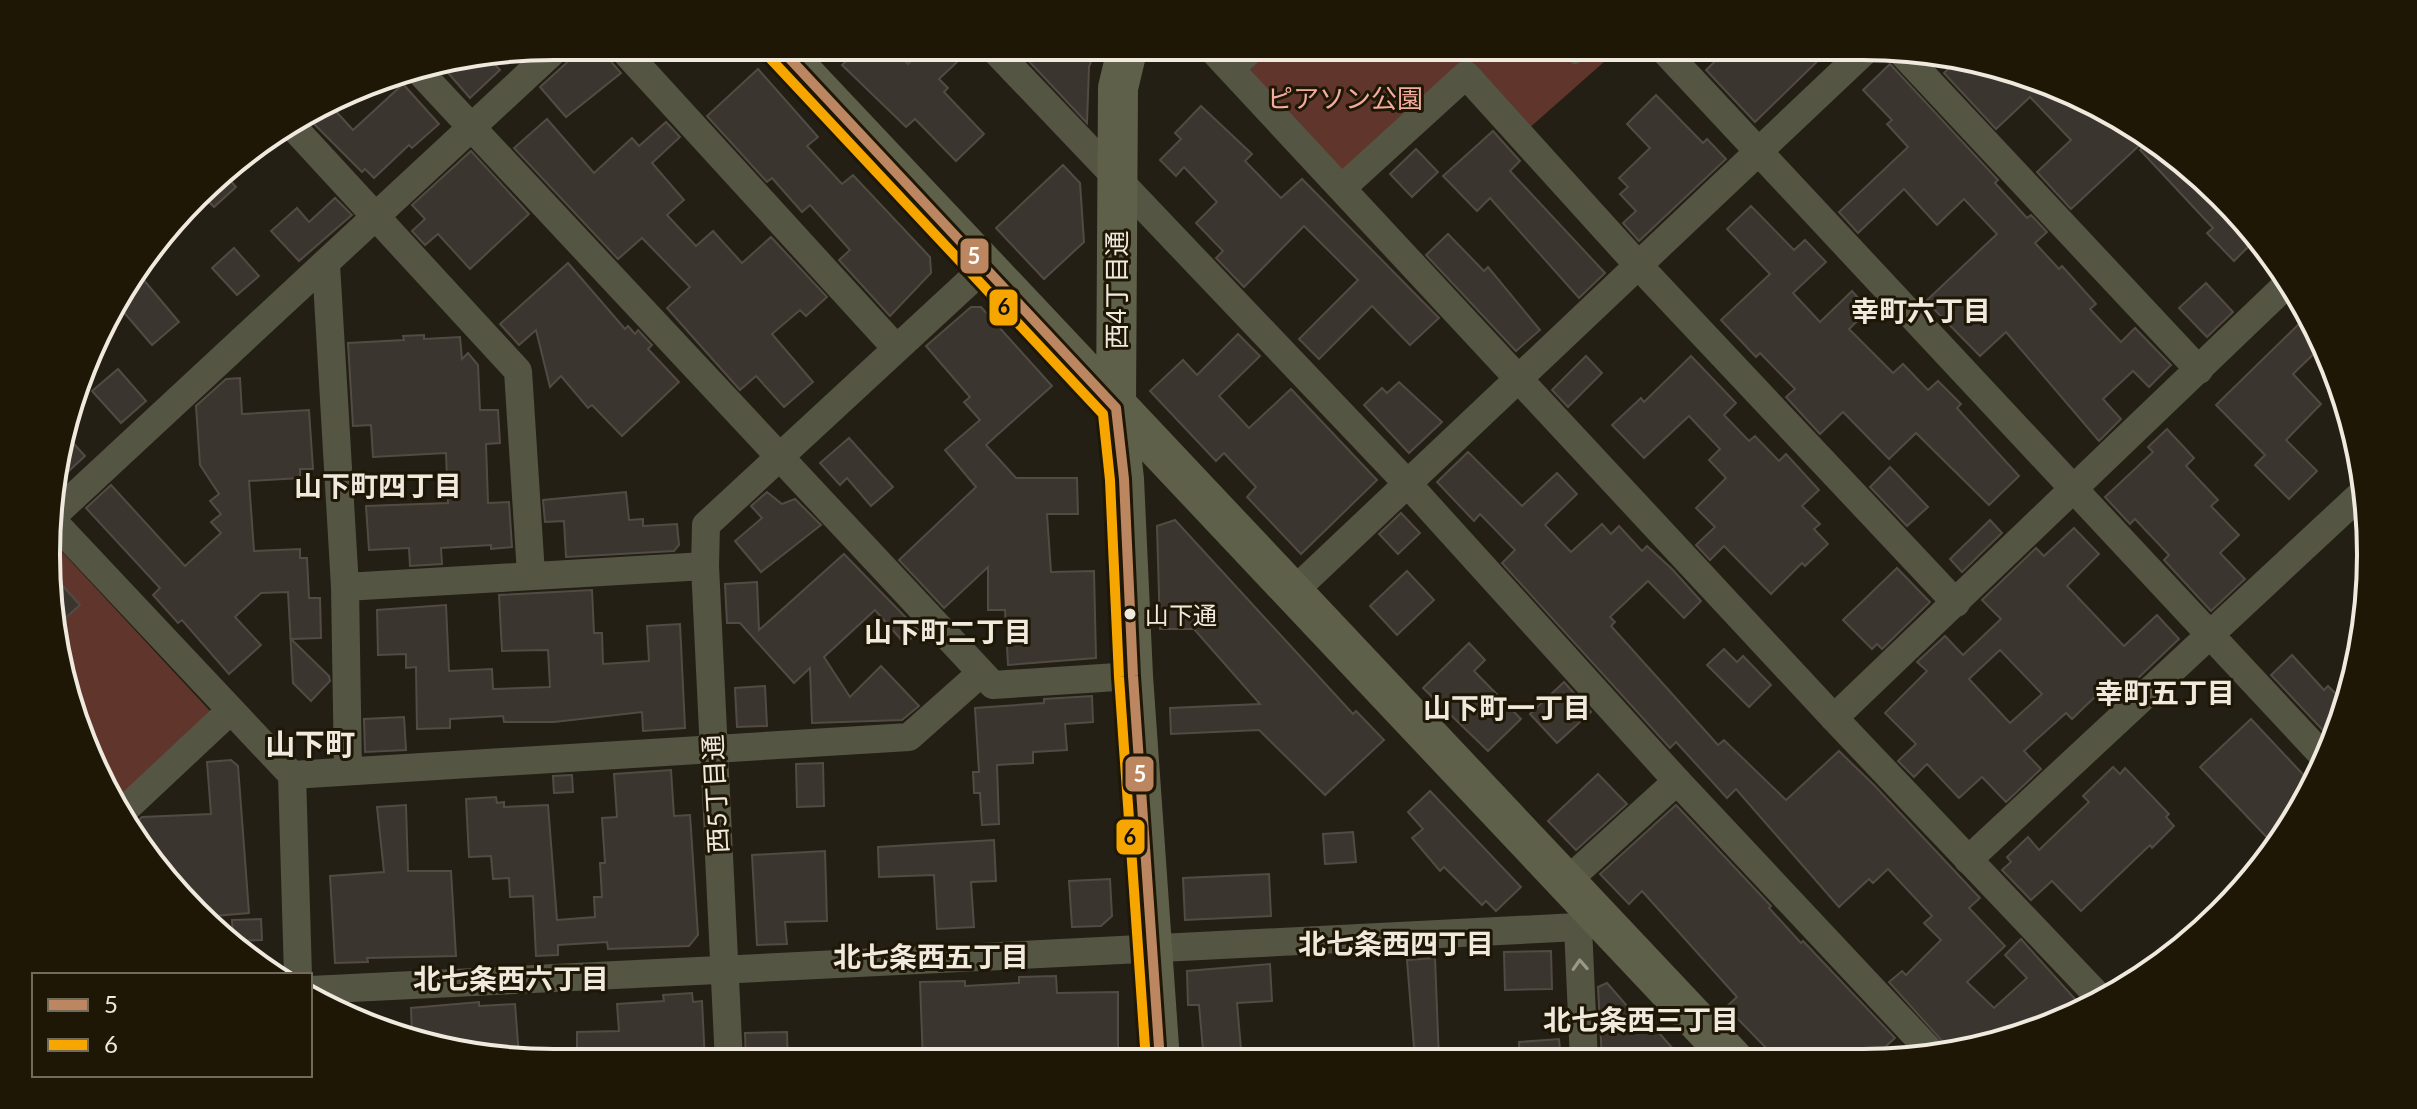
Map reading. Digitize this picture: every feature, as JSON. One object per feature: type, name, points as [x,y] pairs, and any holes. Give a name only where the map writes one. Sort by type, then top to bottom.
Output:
[{"type":"street","points":[[62,507],[544,60]]},
{"type":"street","points":[[633,60],[896,348]]},
{"type":"street","points":[[791,60],[1566,882],[1586,919],[1722,1049]]},
{"type":"street","points":[[1004,60],[1406,482],[1677,781],[1925,1045]]},
{"type":"street","name":"西4丁目通","points":[[1125,60],[1118,88],[1116,408],[1124,479],[1133,676],[1159,1049]]},
{"type":"street","points":[[1223,60],[1834,718],[2094,991]]},
{"type":"street","points":[[1231,68],[1240,60]]},
{"type":"street","points":[[1673,60],[2317,749]]},
{"type":"street","points":[[1294,591],[1855,60]]},
{"type":"street","points":[[1911,62],[2199,370]]},
{"type":"street","points":[[1342,188],[1466,75],[1638,265],[1956,603]]},
{"type":"street","points":[[425,78],[780,453],[993,685],[1133,676]]},
{"type":"street","points":[[298,132],[518,371],[531,574]]},
{"type":"street","points":[[326,264],[345,587],[348,771]]},
{"type":"street","points":[[780,453],[985,267]]},
{"type":"street","points":[[1834,718],[2075,491],[2281,290]]},
{"type":"street","name":"西5丁目通","points":[[728,1049],[705,566],[706,525],[780,453]]},
{"type":"street","points":[[1968,860],[2354,501]]},
{"type":"street","points":[[61,529],[292,775],[298,973]]},
{"type":"street","points":[[345,587],[705,566]]},
{"type":"street","points":[[292,775],[909,737],[981,673]]},
{"type":"street","points":[[129,806],[230,711]]},
{"type":"street","points":[[1566,882],[1677,781]]},
{"type":"street","points":[[319,989],[724,966],[1152,951],[1586,919]]},
{"type":"street","points":[[1584,1049],[1586,919]]},
{"type":"green space","name":"ピアソン公園","points":[[1253,60],[1463,60],[1342,171],[1246,66]]},
{"type":"green space","name":"ピアソン公園","points":[[1463,60],[1606,60],[1527,130]]},
{"type":"green space","points":[[60,550],[211,712],[122,795],[98,744],[77,682],[64,619]]},
{"type":"building","points":[[570,60],[610,60],[621,73],[566,117],[540,87]]},
{"type":"building","points":[[847,60],[904,60],[908,64],[912,60],[955,60],[957,62],[939,79],[948,88],[944,92],[984,134],[956,161],[915,119],[906,127],[842,65]]},
{"type":"building","points":[[1028,60],[1092,60],[1087,123]]},
{"type":"building","points":[[1716,60],[1819,60],[1755,122],[1706,70]]},
{"type":"building","points":[[494,64],[500,70],[470,98],[447,72]]},
{"type":"building","points":[[1890,64],[1998,180],[1995,183],[2027,218],[2031,215],[2047,232],[2035,243],[2059,269],[2062,266],[2096,304],[2090,309],[2121,342],[2135,328],[2171,365],[2149,387],[2133,371],[2103,399],[2121,419],[2099,441],[2006,332],[1980,356],[1926,301],[1997,234],[1964,199],[1937,225],[1904,189],[1858,233],[1839,212],[1908,147],[1887,124],[1892,120],[1863,90]]},
{"type":"building","points":[[1949,68],[2021,86],[2081,111],[2140,145],[2071,209],[2037,172],[2071,140],[2030,97],[1996,129],[1944,73]]},
{"type":"building","points":[[758,69],[818,137],[807,146],[842,184],[853,175],[930,257],[931,273],[890,316],[839,260],[850,250],[810,205],[802,212],[772,178],[767,182],[707,116]]},
{"type":"building","points":[[403,84],[439,124],[412,148],[409,145],[374,178],[365,169],[362,172],[313,123],[336,111],[353,130]]},
{"type":"building","points":[[1656,95],[1703,143],[1707,139],[1726,159],[1639,241],[1623,223],[1636,211],[1620,194],[1628,187],[1619,178],[1650,148],[1627,124]]},
{"type":"building","points":[[1201,106],[1252,154],[1245,161],[1281,198],[1302,179],[1439,318],[1410,345],[1372,306],[1319,359],[1299,339],[1358,280],[1304,226],[1244,287],[1216,258],[1223,251],[1196,223],[1217,202],[1184,167],[1176,176],[1160,160],[1181,139],[1175,133]]},
{"type":"building","points":[[547,119],[594,173],[632,138],[639,146],[666,122],[680,137],[652,163],[684,200],[667,215],[696,246],[713,231],[742,263],[771,237],[827,297],[806,316],[800,310],[772,334],[813,382],[784,407],[756,376],[740,390],[667,308],[690,287],[642,238],[618,259],[514,148]]},
{"type":"building","points":[[1493,131],[1520,161],[1510,171],[1605,273],[1579,298],[1490,198],[1477,211],[1443,176]]},
{"type":"building","points":[[2143,147],[2164,162],[2234,228],[2249,246],[2234,261],[2207,233],[2213,228],[2140,150]]},
{"type":"building","points":[[1416,149],[1438,172],[1412,197],[1390,174]]},
{"type":"building","points":[[471,151],[529,214],[470,269],[438,234],[425,245],[412,231],[425,219],[412,205]]},
{"type":"building","points":[[1063,165],[1080,183],[1084,242],[1044,279],[996,228]]},
{"type":"building","points":[[231,181],[236,187],[214,207],[209,202]]},
{"type":"building","points":[[335,198],[352,215],[299,261],[271,231],[297,208],[309,222]]},
{"type":"building","points":[[1751,206],[1794,250],[1805,240],[1826,262],[1793,293],[1820,322],[1852,291],[1869,310],[1849,329],[1893,373],[1903,364],[1928,390],[1938,381],[1961,404],[1957,408],[2019,476],[1989,505],[1916,433],[1889,459],[1843,412],[1820,434],[1786,397],[1795,389],[1760,353],[1756,357],[1721,320],[1770,274],[1727,229]]},
{"type":"building","points":[[1448,234],[1484,271],[1488,267],[1540,330],[1516,351],[1426,255]]},
{"type":"building","points":[[234,248],[259,276],[237,295],[212,268]]},
{"type":"building","points":[[568,263],[625,329],[628,326],[635,334],[638,330],[652,345],[648,349],[679,382],[622,436],[592,405],[588,408],[561,376],[550,387],[536,330],[519,345],[500,324]]},
{"type":"building","points":[[143,280],[179,322],[152,345],[123,312]]},
{"type":"building","points":[[2206,283],[2233,312],[2207,337],[2179,308]]},
{"type":"building","points":[[971,307],[981,307],[1052,386],[986,445],[1016,478],[1077,478],[1078,514],[1047,514],[1051,572],[1094,571],[1096,658],[1008,665],[1005,610],[988,610],[988,567],[944,608],[899,560],[976,487],[945,450],[980,420],[964,402],[970,397],[926,346]]},
{"type":"building","points":[[2299,323],[2314,354],[2293,374],[2321,404],[2286,440],[2317,471],[2289,499],[2255,465],[2265,455],[2216,405]]},
{"type":"building","points":[[1238,334],[1260,356],[1219,396],[1249,428],[1291,389],[1377,480],[1301,554],[1247,497],[1256,487],[1224,453],[1216,461],[1150,391],[1183,360],[1197,375]]},
{"type":"building","points":[[424,335],[424,339],[460,337],[462,359],[468,353],[478,365],[480,410],[498,410],[500,443],[486,444],[488,503],[509,502],[512,547],[441,548],[442,564],[410,566],[409,548],[369,550],[366,506],[448,503],[446,453],[373,457],[371,425],[353,426],[348,343],[404,340],[403,336]]},
{"type":"building","points":[[1586,356],[1602,373],[1568,407],[1552,390]]},
{"type":"building","points":[[1691,356],[1736,403],[1724,415],[1749,441],[1755,436],[1779,461],[1786,454],[1819,490],[1802,506],[1820,524],[1814,529],[1828,544],[1805,566],[1802,563],[1771,594],[1724,546],[1710,560],[1696,545],[1715,527],[1696,508],[1726,478],[1709,460],[1720,449],[1689,416],[1644,458],[1612,425],[1641,398],[1644,402]]},
{"type":"building","points":[[118,369],[146,401],[121,423],[92,391]]},
{"type":"building","points":[[240,378],[242,414],[309,410],[313,469],[300,469],[300,478],[249,481],[254,551],[300,549],[300,558],[307,558],[309,598],[320,598],[321,638],[291,639],[329,676],[330,681],[311,701],[293,683],[288,592],[261,593],[235,617],[261,645],[229,674],[182,620],[178,623],[153,595],[160,588],[86,508],[111,485],[185,566],[221,533],[211,522],[221,514],[210,501],[219,494],[200,465],[196,406],[226,379]]},
{"type":"building","points":[[1399,382],[1442,422],[1409,453],[1364,405],[1382,388],[1387,393]]},
{"type":"building","points":[[2167,429],[2194,458],[2186,466],[2218,500],[2211,506],[2239,535],[2220,553],[2245,579],[2211,611],[2164,560],[2169,555],[2135,519],[2130,524],[2105,497],[2153,452],[2148,447]]},
{"type":"building","points":[[849,438],[893,487],[871,506],[847,478],[840,485],[820,463]]},
{"type":"building","points":[[73,443],[85,456],[67,473]]},
{"type":"building","points":[[1468,452],[1522,506],[1557,473],[1577,494],[1545,525],[1571,552],[1602,524],[1611,534],[1619,526],[1642,551],[1647,546],[1701,601],[1684,618],[1648,581],[1610,617],[1615,622],[1611,626],[1718,745],[1724,740],[1786,800],[1839,751],[1980,898],[1969,908],[2005,946],[1967,982],[1994,1008],[2027,978],[2005,955],[2021,939],[2076,1000],[2021,1023],[1943,1042],[1889,982],[1902,971],[1906,975],[1941,940],[1924,923],[1932,916],[1888,869],[1873,883],[1869,879],[1839,907],[1736,789],[1727,798],[1676,742],[1670,748],[1502,563],[1515,550],[1480,514],[1474,521],[1437,482]]},
{"type":"building","points":[[1890,467],[1928,507],[1907,526],[1870,487]]},
{"type":"building","points":[[626,492],[629,520],[643,519],[643,526],[677,524],[679,545],[674,551],[566,557],[564,521],[545,522],[543,500]]},
{"type":"building","points":[[767,492],[782,504],[795,499],[821,525],[761,572],[735,541],[762,518],[751,506]]},
{"type":"building","points":[[1401,513],[1420,533],[1398,554],[1379,534]]},
{"type":"building","points":[[1175,520],[1353,714],[1356,711],[1384,740],[1325,795],[1259,730],[1171,734],[1170,708],[1260,704],[1194,629],[1160,629],[1157,526]]},
{"type":"building","points":[[1990,520],[2002,533],[1962,572],[1950,559]]},
{"type":"building","points":[[2074,528],[2099,554],[2067,586],[2124,646],[2157,615],[2179,639],[2113,702],[2102,690],[2072,719],[2066,713],[2024,751],[2041,769],[2006,802],[1982,777],[1959,798],[1927,764],[1914,777],[1898,761],[1916,744],[1885,713],[1927,671],[1917,662],[1945,636],[1963,655],[2001,619],[1982,600],[2036,548],[2044,556]],"holes":[[[2000,650],[2042,694],[2010,723],[1969,679]]]},
{"type":"building","points":[[844,554],[919,631],[905,644],[875,610],[824,657],[850,697],[881,666],[919,706],[902,720],[812,723],[810,668],[794,683],[740,623],[727,623],[725,584],[757,582],[759,630]]},
{"type":"building","points":[[1897,568],[1930,602],[1882,649],[1877,644],[1872,649],[1843,620]]},
{"type":"building","points":[[1407,571],[1434,600],[1397,635],[1370,606]]},
{"type":"building","points":[[61,584],[80,605],[64,619]]},
{"type":"building","points":[[592,590],[594,633],[602,633],[603,664],[649,661],[647,626],[680,624],[685,728],[643,731],[642,712],[554,722],[504,722],[503,716],[450,719],[450,728],[417,729],[416,667],[406,668],[406,654],[378,655],[377,610],[446,605],[449,671],[492,669],[493,689],[550,687],[548,650],[502,651],[499,595]]},
{"type":"building","points":[[1469,643],[1485,660],[1474,671],[1521,719],[1488,751],[1423,688]]},
{"type":"building","points":[[1724,649],[1737,662],[1743,656],[1771,685],[1749,707],[1707,665]]},
{"type":"building","points":[[2292,655],[2324,690],[2328,686],[2336,694],[2324,731],[2271,675]]},
{"type":"building","points":[[1564,682],[1591,712],[1557,743],[1530,714]]},
{"type":"building","points":[[765,686],[767,726],[737,727],[735,688]]},
{"type":"building","points":[[1092,696],[1093,722],[1065,724],[1067,750],[1033,752],[1033,763],[997,765],[999,824],[982,825],[980,793],[974,793],[973,772],[979,772],[975,708]]},
{"type":"building","points":[[404,717],[406,750],[365,752],[364,719]]},
{"type":"building","points":[[2251,719],[2304,776],[2268,838],[2200,767]]},
{"type":"building","points":[[231,760],[238,766],[249,913],[217,916],[162,856],[138,821],[142,817],[211,814],[207,762]]},
{"type":"building","points":[[823,763],[824,806],[797,807],[796,764]]},
{"type":"building","points":[[2113,767],[2120,774],[2125,768],[2169,814],[2166,817],[2174,826],[2081,911],[2052,881],[2031,900],[2002,870],[2011,862],[2007,857],[2028,837],[2039,850],[2089,802],[2083,796]]},
{"type":"building","points":[[671,770],[674,816],[690,815],[698,935],[689,946],[608,949],[607,942],[558,945],[558,955],[536,956],[533,896],[510,897],[509,878],[493,879],[491,856],[469,857],[466,799],[496,797],[497,803],[504,802],[504,807],[548,805],[557,920],[595,917],[594,897],[602,897],[600,863],[605,863],[602,818],[617,817],[614,774]]},
{"type":"building","points":[[1598,774],[1627,804],[1576,850],[1548,821]]},
{"type":"building","points":[[572,775],[573,792],[554,793],[553,776]]},
{"type":"building","points":[[1430,791],[1521,887],[1496,911],[1486,901],[1482,905],[1444,867],[1440,871],[1412,838],[1423,829],[1408,812]]},
{"type":"building","points":[[406,805],[408,871],[451,871],[456,956],[367,958],[368,962],[335,963],[330,876],[384,872],[377,807]]},
{"type":"building","points":[[1676,805],[1771,906],[1769,908],[1801,943],[1803,941],[1895,1038],[1884,1048],[1767,1049],[1726,1007],[1737,997],[1642,891],[1629,904],[1600,874]]},
{"type":"building","points":[[1353,832],[1356,862],[1325,864],[1323,834]]},
{"type":"building","points":[[994,840],[996,881],[971,882],[974,927],[937,929],[934,875],[879,877],[878,847]]},
{"type":"building","points":[[825,851],[827,921],[785,922],[787,944],[757,945],[752,855]]},
{"type":"building","points":[[1269,874],[1271,916],[1185,920],[1183,878]]},
{"type":"building","points":[[1110,879],[1112,916],[1101,926],[1072,927],[1069,881]]},
{"type":"building","points":[[261,919],[262,940],[245,941],[232,930],[232,920]]},
{"type":"building","points":[[1551,951],[1552,989],[1505,990],[1504,952]]},
{"type":"building","points":[[1435,958],[1439,1049],[1414,1049],[1407,960]]},
{"type":"building","points":[[1270,964],[1272,1001],[1237,1003],[1241,1049],[1203,1049],[1199,1005],[1188,1005],[1187,971]]},
{"type":"building","points":[[1056,976],[1057,993],[1118,992],[1118,1049],[923,1049],[920,982],[965,981],[965,986],[1019,983],[1019,977]]},
{"type":"building","points":[[1607,983],[1648,1030],[1653,1026],[1673,1049],[1601,1049],[1598,987]]},
{"type":"building","points":[[692,993],[693,1002],[702,1001],[704,1049],[577,1049],[577,1032],[619,1031],[617,1004],[664,1001],[663,995]]},
{"type":"building","points":[[479,1002],[479,1006],[515,1004],[518,1048],[458,1039],[412,1028],[411,1008]]},
{"type":"building","points":[[787,1032],[788,1049],[746,1049],[745,1033]]},
{"type":"building","points":[[1559,1039],[1560,1049],[1519,1049],[1519,1042]]},
{"type":"transit line","name":"6","points":[[772,60],[1103,414],[1110,480],[1119,677],[1145,1049]]},
{"type":"transit line","name":"5","points":[[791,60],[1116,408],[1124,479],[1133,676],[1159,1049]]},
{"type":"place","name":"山下通","points":[[1130,614]]},
{"type":"district","name":"幸町六丁目","points":[[1921,310]]},
{"type":"district","name":"山下町四丁目","points":[[378,485]]},
{"type":"district","name":"山下町二丁目","points":[[948,631]]},
{"type":"district","name":"幸町五丁目","points":[[2165,692]]},
{"type":"district","name":"山下町一丁目","points":[[1507,707]]},
{"type":"district","name":"山下町","points":[[310,743]]},
{"type":"district","name":"北七条西四丁目","points":[[1396,943]]},
{"type":"district","name":"北七条西五丁目","points":[[931,956]]},
{"type":"district","name":"北七条西六丁目","points":[[511,978]]},
{"type":"district","name":"北七条西三丁目","points":[[1641,1019]]}]
